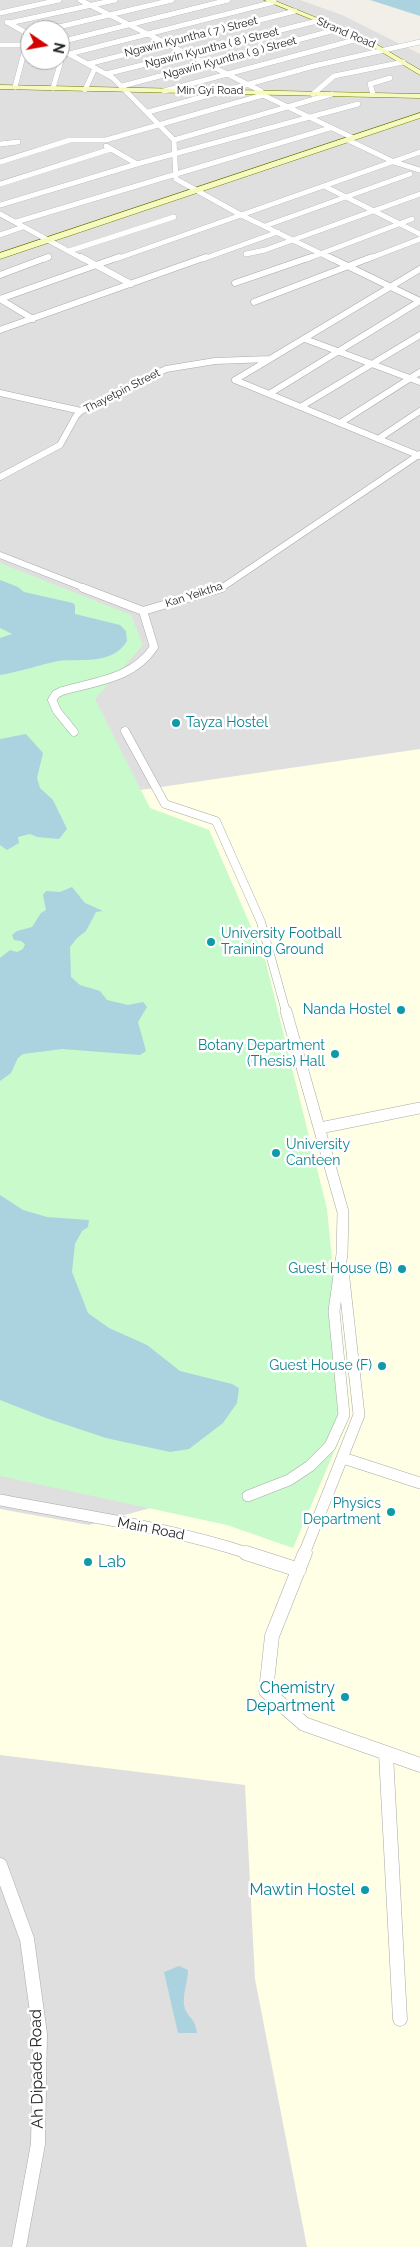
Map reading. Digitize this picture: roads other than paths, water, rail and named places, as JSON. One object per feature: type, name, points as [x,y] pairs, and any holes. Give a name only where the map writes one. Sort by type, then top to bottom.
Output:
[{"type":"main road","name":"Strand Road","points":[[271,1],[362,38],[420,73]]},
{"type":"main road","name":"Min Gyi Road","points":[[0,87],[85,90],[123,88],[164,91],[420,96]]},
{"type":"main road","points":[[0,256],[420,115]]},
{"type":"street","points":[[0,13],[59,0]]},
{"type":"street","points":[[80,0],[312,117],[394,162],[420,170]]},
{"type":"street","points":[[9,23],[115,0]]},
{"type":"street","points":[[70,24],[172,0]]},
{"type":"street","points":[[70,40],[228,0]]},
{"type":"street","points":[[70,50],[149,35],[271,1]]},
{"type":"street","name":"Ngawin Kyuntha ( 7 ) Street","points":[[88,64],[295,11]]},
{"type":"street","points":[[0,18],[20,29]]},
{"type":"street","name":"Ngawin Kyuntha ( 8 ) Street","points":[[106,74],[317,21]]},
{"type":"street","name":"Ngawin Kyuntha ( 9 ) Street","points":[[123,88],[339,29]]},
{"type":"street","points":[[164,91],[362,38]]},
{"type":"street","points":[[148,112],[420,42]]},
{"type":"street","points":[[0,45],[20,45]]},
{"type":"street","points":[[70,54],[106,74],[123,88],[174,140],[176,179],[241,216],[420,301]]},
{"type":"street","points":[[313,94],[334,76],[403,62]]},
{"type":"street","points":[[85,90],[95,68]]},
{"type":"street","points":[[15,87],[20,70]]},
{"type":"street","points":[[53,88],[58,70]]},
{"type":"street","points":[[374,94],[370,84],[390,78]]},
{"type":"street","points":[[0,162],[70,140],[106,140],[262,93]]},
{"type":"street","points":[[174,140],[332,94]]},
{"type":"street","points":[[0,205],[137,164],[175,156],[358,104]]},
{"type":"street","points":[[16,222],[330,128]]},
{"type":"street","points":[[97,140],[137,164]]},
{"type":"street","points":[[0,144],[18,142]]},
{"type":"street","points":[[0,184],[111,149]]},
{"type":"street","points":[[33,319],[0,299],[420,152]]},
{"type":"street","points":[[264,226],[410,174]]},
{"type":"street","points":[[324,186],[420,234]]},
{"type":"street","points":[[246,254],[256,253],[420,194]]},
{"type":"street","points":[[0,214],[45,240],[131,284]]},
{"type":"street","points":[[69,251],[174,217]]},
{"type":"street","points":[[235,283],[321,254],[412,219]]},
{"type":"street","points":[[0,234],[23,227]]},
{"type":"street","points":[[0,330],[278,232]]},
{"type":"street","points":[[254,302],[420,239]]},
{"type":"street","points":[[0,275],[49,257]]},
{"type":"street","points":[[419,455],[235,380],[420,269]]},
{"type":"street","points":[[270,394],[420,301]]},
{"type":"street","points":[[302,406],[420,335]]},
{"type":"street","points":[[305,339],[370,365],[420,382]]},
{"type":"street","name":"Thayetpin Street","points":[[0,477],[60,445],[76,416],[81,411],[166,369],[215,361],[270,359]]},
{"type":"street","points":[[340,423],[420,372]]},
{"type":"street","points":[[0,393],[81,411]]},
{"type":"street","points":[[378,438],[420,411]]},
{"type":"street","name":"Kan Yeiktha","points":[[143,611],[220,589],[419,455]]},
{"type":"street","points":[[0,555],[143,611],[154,646],[142,663],[122,674],[62,691],[56,694],[52,700],[57,711],[74,732]]},
{"type":"street","points":[[125,731],[165,804],[216,821],[252,898],[261,922],[343,1212],[342,1254],[334,1311],[344,1414],[330,1446],[310,1466],[289,1480],[248,1496]]},
{"type":"street","points":[[320,1128],[420,1108]]},
{"type":"street","points":[[342,1254],[359,1415],[272,1636],[266,1691],[304,1724],[420,1765]]},
{"type":"street","points":[[343,1458],[420,1482]]},
{"type":"street","name":"Main Road","points":[[0,1500],[170,1532],[218,1543],[299,1570]]},
{"type":"street","points":[[386,1754],[400,2020]]},
{"type":"street","name":"Ah Dipade Road","points":[[0,1865],[27,1939],[40,2034],[38,2144],[19,2247]]},
{"type":"water","points":[[370,0],[420,0],[420,16]]},
{"type":"water","points":[[0,580],[18,587],[24,592],[73,603],[75,605],[75,614],[120,625],[126,631],[127,641],[121,649],[105,658],[58,661],[0,675],[0,638],[12,634],[0,628]]},
{"type":"water","points":[[26,734],[43,753],[37,778],[40,788],[53,800],[67,829],[59,839],[37,837],[30,834],[18,837],[19,843],[7,850],[0,845],[0,739]]},
{"type":"water","points":[[72,887],[85,903],[103,911],[96,912],[86,931],[70,947],[71,977],[80,985],[100,991],[107,1000],[128,1005],[143,1002],[147,1007],[138,1022],[146,1051],[140,1055],[62,1049],[23,1054],[18,1058],[11,1073],[0,1081],[0,958],[10,950],[17,952],[23,949],[25,944],[14,940],[12,935],[17,931],[32,927],[41,913],[46,910],[43,895],[46,891],[60,892]]},
{"type":"water","points":[[0,1195],[23,1210],[47,1217],[89,1220],[88,1227],[82,1231],[75,1244],[72,1272],[88,1313],[109,1328],[147,1345],[180,1371],[232,1384],[239,1388],[237,1403],[223,1423],[189,1449],[170,1452],[106,1438],[0,1400]]},
{"type":"water","points":[[179,1966],[188,1970],[184,2005],[195,2024],[197,2033],[178,2033],[164,1972]]},
{"type":"place","name":"Tayza Hostel","points":[[176,723]]},
{"type":"place","name":"University Football Training Ground","points":[[211,942]]},
{"type":"place","name":"Nanda Hostel","points":[[401,1010]]},
{"type":"place","name":"Botany Department (Thesis) Hall","points":[[335,1054]]},
{"type":"place","name":"University Canteen","points":[[276,1153]]},
{"type":"place","name":"Guest House (B)","points":[[402,1269]]},
{"type":"place","name":"Guest House (F)","points":[[382,1366]]},
{"type":"place","name":"Physics Department","points":[[391,1512]]},
{"type":"place","name":"Lab","points":[[88,1562]]},
{"type":"place","name":"Chemistry Department","points":[[345,1697]]},
{"type":"place","name":"Mawtin Hostel","points":[[365,1890]]}]
